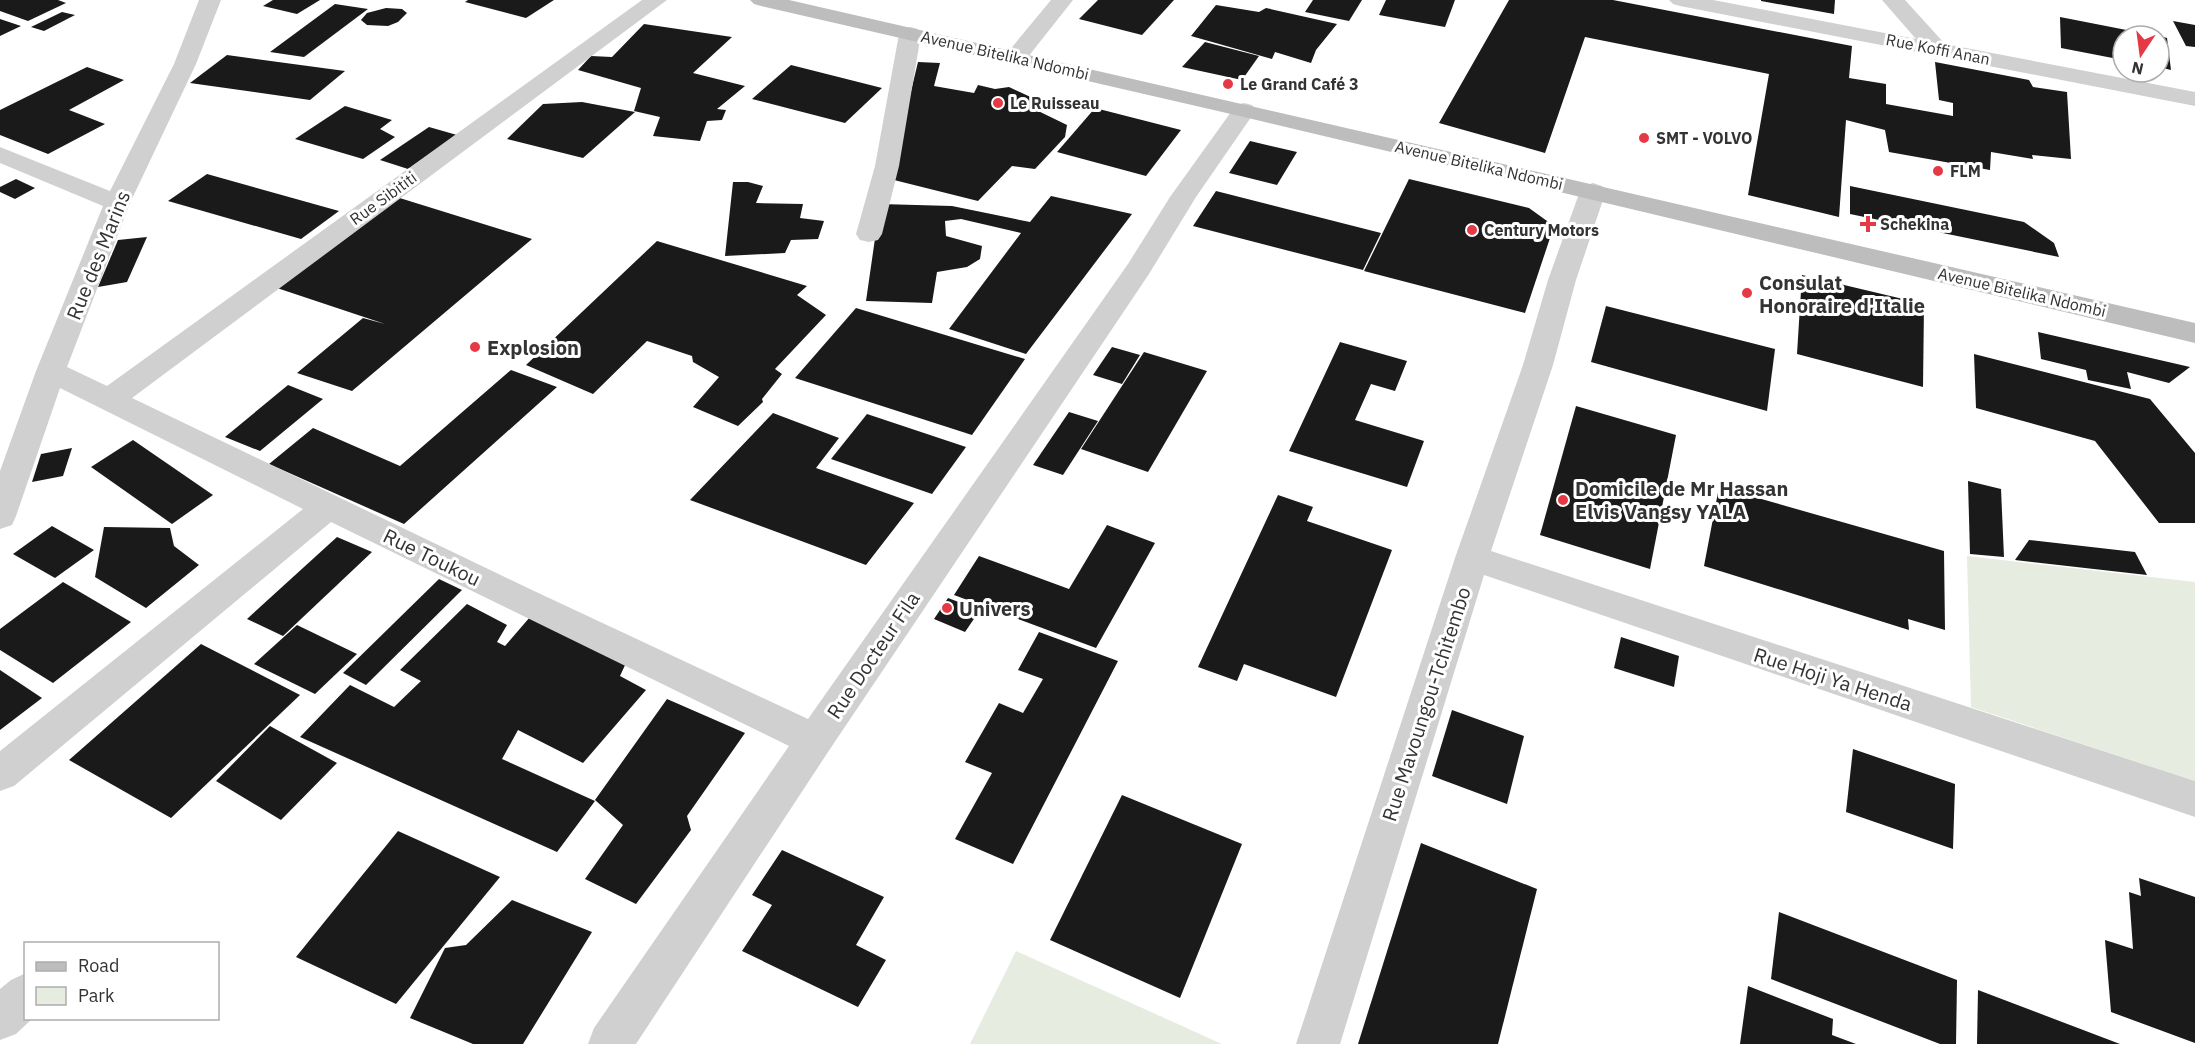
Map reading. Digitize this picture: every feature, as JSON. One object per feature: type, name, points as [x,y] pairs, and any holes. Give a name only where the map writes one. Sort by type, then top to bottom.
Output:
[{"type":"street","name":"Rue des Marins","points":[[0,516],[51,371],[117,203],[185,64],[210,0]]},
{"type":"street","name":"Rue Sibititi","points":[[111,398],[656,0]]},
{"type":"street","name":"Avenue Bitelika Ndombi","points":[[761,0],[1017,57],[2195,333]]},
{"type":"street","points":[[1017,57],[1062,0]]},
{"type":"street","name":"Rue Koffi Anan","points":[[1680,0],[2195,99]]},
{"type":"street","points":[[1893,0],[1937,49]]},
{"type":"street","points":[[869,234],[887,166],[910,33]]},
{"type":"street","name":"Rue Docteur Fila","points":[[610,1044],[815,740],[1139,268],[1183,197],[1244,110]]},
{"type":"street","points":[[0,154],[117,203]]},
{"type":"street","name":"Rue Mavoungou-Tchitembo","points":[[1318,1044],[1472,558],[1538,366],[1562,280],[1593,191]]},
{"type":"street","name":"Rue Toukou","points":[[51,371],[111,398],[328,507],[815,740]]},
{"type":"street","points":[[0,774],[328,507]]},
{"type":"street","name":"Rue Hoji Ya Henda","points":[[1472,558],[2195,800]]},
{"type":"street","points":[[0,1018],[24,997]]},
{"type":"green space","points":[[1967,556],[2195,582],[2195,781],[1971,707]]},
{"type":"green space","points":[[1016,951],[1222,1044],[970,1044]]},
{"type":"building","points":[[0,0],[58,0],[66,3],[28,21],[0,11]]},
{"type":"building","points":[[273,0],[320,0],[297,14],[263,6]]},
{"type":"building","points":[[468,0],[554,0],[526,18],[465,2]]},
{"type":"building","points":[[1098,0],[1174,0],[1142,35],[1079,19]]},
{"type":"building","points":[[1313,0],[1362,0],[1349,21],[1305,12]]},
{"type":"building","points":[[1386,0],[1455,0],[1445,27],[1379,15]]},
{"type":"building","points":[[1509,0],[1613,0],[1852,46],[1849,78],[1886,84],[1886,104],[1953,116],[1953,103],[1939,100],[1935,62],[2029,80],[2033,87],[2067,92],[2071,159],[2032,155],[2033,159],[1991,152],[1990,170],[1889,152],[1885,130],[1846,120],[1839,217],[1748,195],[1769,74],[1585,37],[1545,153],[1439,123]]},
{"type":"building","points":[[1835,0],[1834,14],[1761,1]]},
{"type":"building","points":[[335,4],[368,9],[304,57],[270,52]]},
{"type":"building","points":[[1216,5],[1259,12],[1266,8],[1337,24],[1316,50],[1311,63],[1275,52],[1272,59],[1191,36]]},
{"type":"building","points":[[386,8],[402,9],[407,13],[398,22],[388,26],[367,25],[361,20],[367,13]]},
{"type":"building","points":[[62,12],[75,15],[44,31],[31,27]]},
{"type":"building","points":[[2060,17],[2111,27],[2111,58],[2061,48]]},
{"type":"building","points":[[0,19],[21,26],[0,36]]},
{"type":"building","points":[[2173,21],[2195,25],[2195,47],[2186,46]]},
{"type":"building","points":[[644,24],[732,37],[693,73],[745,86],[717,109],[726,110],[722,120],[707,121],[700,141],[653,136],[660,117],[634,111],[641,88],[578,70],[591,56],[612,57]]},
{"type":"building","points":[[1205,42],[1259,56],[1242,80],[1182,67]]},
{"type":"building","points":[[227,55],[345,71],[310,100],[190,83]]},
{"type":"building","points":[[918,62],[940,63],[934,86],[974,93],[978,85],[995,89],[1009,87],[1037,100],[1030,107],[1067,125],[1065,137],[1035,169],[1012,166],[978,201],[890,179]]},
{"type":"building","points":[[791,65],[882,88],[845,123],[752,99]]},
{"type":"building","points":[[87,67],[124,80],[69,110],[105,124],[48,154],[0,135],[0,110]]},
{"type":"building","points":[[582,102],[635,112],[583,158],[507,139],[543,104]]},
{"type":"building","points":[[345,106],[392,120],[380,129],[395,137],[363,159],[295,139]]},
{"type":"building","points":[[1095,108],[1181,130],[1146,176],[1057,152]]},
{"type":"building","points":[[429,127],[457,135],[408,169],[380,160]]},
{"type":"building","points":[[1250,141],[1297,152],[1277,185],[1229,173]]},
{"type":"building","points":[[207,174],[339,211],[301,239],[168,201]]},
{"type":"building","points":[[16,179],[35,188],[15,199],[0,192],[0,187]]},
{"type":"building","points":[[1409,179],[1529,208],[1554,226],[1525,313],[1364,271]]},
{"type":"building","points":[[733,182],[748,182],[763,186],[756,203],[803,204],[800,218],[824,221],[818,239],[791,240],[785,253],[725,256]]},
{"type":"building","points":[[1850,186],[2024,222],[2054,243],[2059,257],[1850,214]]},
{"type":"building","points":[[1216,191],[1381,233],[1363,270],[1193,226]]},
{"type":"building","points":[[390,195],[532,239],[352,391],[297,373],[363,318],[385,324],[268,285]]},
{"type":"building","points":[[1051,196],[1132,214],[1026,354],[949,329],[1021,233],[961,219],[945,221],[946,236],[982,246],[980,259],[967,267],[937,272],[932,303],[866,301],[880,204],[952,206],[1030,222]]},
{"type":"building","points":[[147,237],[127,282],[98,287],[118,240]]},
{"type":"building","points":[[657,241],[807,286],[797,295],[826,315],[775,369],[782,374],[762,399],[763,402],[738,426],[693,407],[719,377],[693,362],[692,356],[647,341],[593,394],[526,365]]},
{"type":"building","points":[[1802,275],[1924,304],[1923,387],[1797,354]]},
{"type":"building","points":[[1606,306],[1775,349],[1767,411],[1591,362]]},
{"type":"building","points":[[856,308],[1025,359],[972,435],[795,378]]},
{"type":"building","points":[[2038,332],[2190,367],[2169,383],[2127,372],[2131,389],[2088,380],[2086,370],[2041,359]]},
{"type":"building","points":[[1340,342],[1407,361],[1395,391],[1371,384],[1355,420],[1424,441],[1407,487],[1289,451]]},
{"type":"building","points":[[1112,347],[1140,355],[1122,384],[1093,375]]},
{"type":"building","points":[[1144,352],[1207,371],[1148,472],[1081,449]]},
{"type":"building","points":[[1974,354],[2150,399],[2195,453],[2195,523],[2159,523],[2095,441],[1976,408]]},
{"type":"building","points":[[511,370],[557,387],[404,524],[269,464],[313,428],[400,466]]},
{"type":"building","points":[[288,385],[323,399],[260,451],[225,437]]},
{"type":"building","points":[[1576,406],[1676,435],[1650,569],[1540,535]]},
{"type":"building","points":[[1069,412],[1098,421],[1063,475],[1033,465]]},
{"type":"building","points":[[773,413],[839,438],[816,468],[914,503],[866,565],[690,500]]},
{"type":"building","points":[[867,414],[966,447],[932,494],[831,459]]},
{"type":"building","points":[[133,440],[213,495],[172,524],[91,467]]},
{"type":"building","points":[[72,448],[63,476],[32,482],[41,454]]},
{"type":"building","points":[[1968,481],[2001,489],[2004,557],[1970,554]]},
{"type":"building","points":[[1719,487],[1944,551],[1945,630],[1908,619],[1909,630],[1704,566]]},
{"type":"building","points":[[1278,495],[1313,507],[1307,521],[1392,550],[1336,697],[1244,664],[1237,681],[1198,667]]},
{"type":"building","points":[[1107,525],[1155,543],[1096,648],[954,595],[979,556],[1069,589]]},
{"type":"building","points":[[52,526],[94,550],[55,578],[13,554]]},
{"type":"building","points":[[104,527],[170,528],[174,546],[199,565],[146,608],[95,577]]},
{"type":"building","points":[[337,537],[372,552],[283,636],[247,619]]},
{"type":"building","points":[[2029,540],[2135,552],[2147,575],[2015,560]]},
{"type":"building","points":[[439,579],[462,590],[366,685],[343,673]]},
{"type":"building","points":[[63,582],[131,622],[53,683],[0,650],[0,629]]},
{"type":"building","points":[[948,598],[980,610],[965,632],[934,619]]},
{"type":"building","points":[[467,604],[507,625],[497,642],[505,646],[530,617],[626,663],[620,676],[646,690],[583,763],[518,730],[502,759],[595,801],[557,852],[300,737],[350,685],[394,707],[421,681],[400,670]]},
{"type":"building","points":[[297,625],[357,654],[315,694],[254,664]]},
{"type":"building","points":[[1039,632],[1118,661],[1013,864],[955,839],[992,773],[965,762],[999,703],[1023,713],[1043,679],[1018,670]]},
{"type":"building","points":[[1621,637],[1679,656],[1674,687],[1614,668]]},
{"type":"building","points":[[201,644],[300,695],[171,818],[69,760]]},
{"type":"building","points":[[0,670],[42,698],[0,730]]},
{"type":"building","points":[[667,699],[745,733],[687,816],[691,830],[636,904],[585,879],[623,825],[595,800]]},
{"type":"building","points":[[1452,710],[1524,736],[1507,804],[1432,776]]},
{"type":"building","points":[[270,726],[337,763],[281,820],[216,781]]},
{"type":"building","points":[[1853,749],[1955,784],[1953,849],[1846,812]]},
{"type":"building","points":[[1122,795],[1242,844],[1180,998],[1050,940]]},
{"type":"building","points":[[398,831],[500,877],[396,1004],[296,957]]},
{"type":"building","points":[[1421,843],[1537,889],[1498,1044],[1358,1044]]},
{"type":"building","points":[[782,850],[884,897],[856,945],[886,960],[858,1007],[742,951],[772,905],[752,895]]},
{"type":"building","points":[[2139,878],[2195,897],[2195,1043],[2111,1012],[2105,940],[2133,949],[2129,892],[2141,896]]},
{"type":"building","points":[[512,900],[592,932],[523,1044],[473,1044],[410,1018],[445,948],[466,945]]},
{"type":"building","points":[[1779,912],[1957,980],[1956,1044],[1940,1044],[1771,979]]},
{"type":"building","points":[[1748,986],[1833,1019],[1832,1035],[1856,1044],[1740,1044]]},
{"type":"building","points":[[1978,990],[2120,1044],[1977,1044]]},
{"type":"place","name":"Le Grand Café 3","points":[[1228,84]]},
{"type":"place","name":"Le Ruisseau","points":[[998,103]]},
{"type":"place","name":"SMT - VOLVO","points":[[1644,138]]},
{"type":"place","name":"FLM","points":[[1938,171]]},
{"type":"place","name":"Schekina","points":[[1868,224]]},
{"type":"place","name":"Century Motors","points":[[1472,230]]},
{"type":"place","name":"Consulat Honoraire d'Italie","points":[[1747,293]]},
{"type":"place","name":"Explosion","points":[[475,347]]},
{"type":"place","name":"Domicile de Mr Hassan Elvis Vangsy YALA","points":[[1563,500]]},
{"type":"place","name":"Univers","points":[[947,608]]}]
